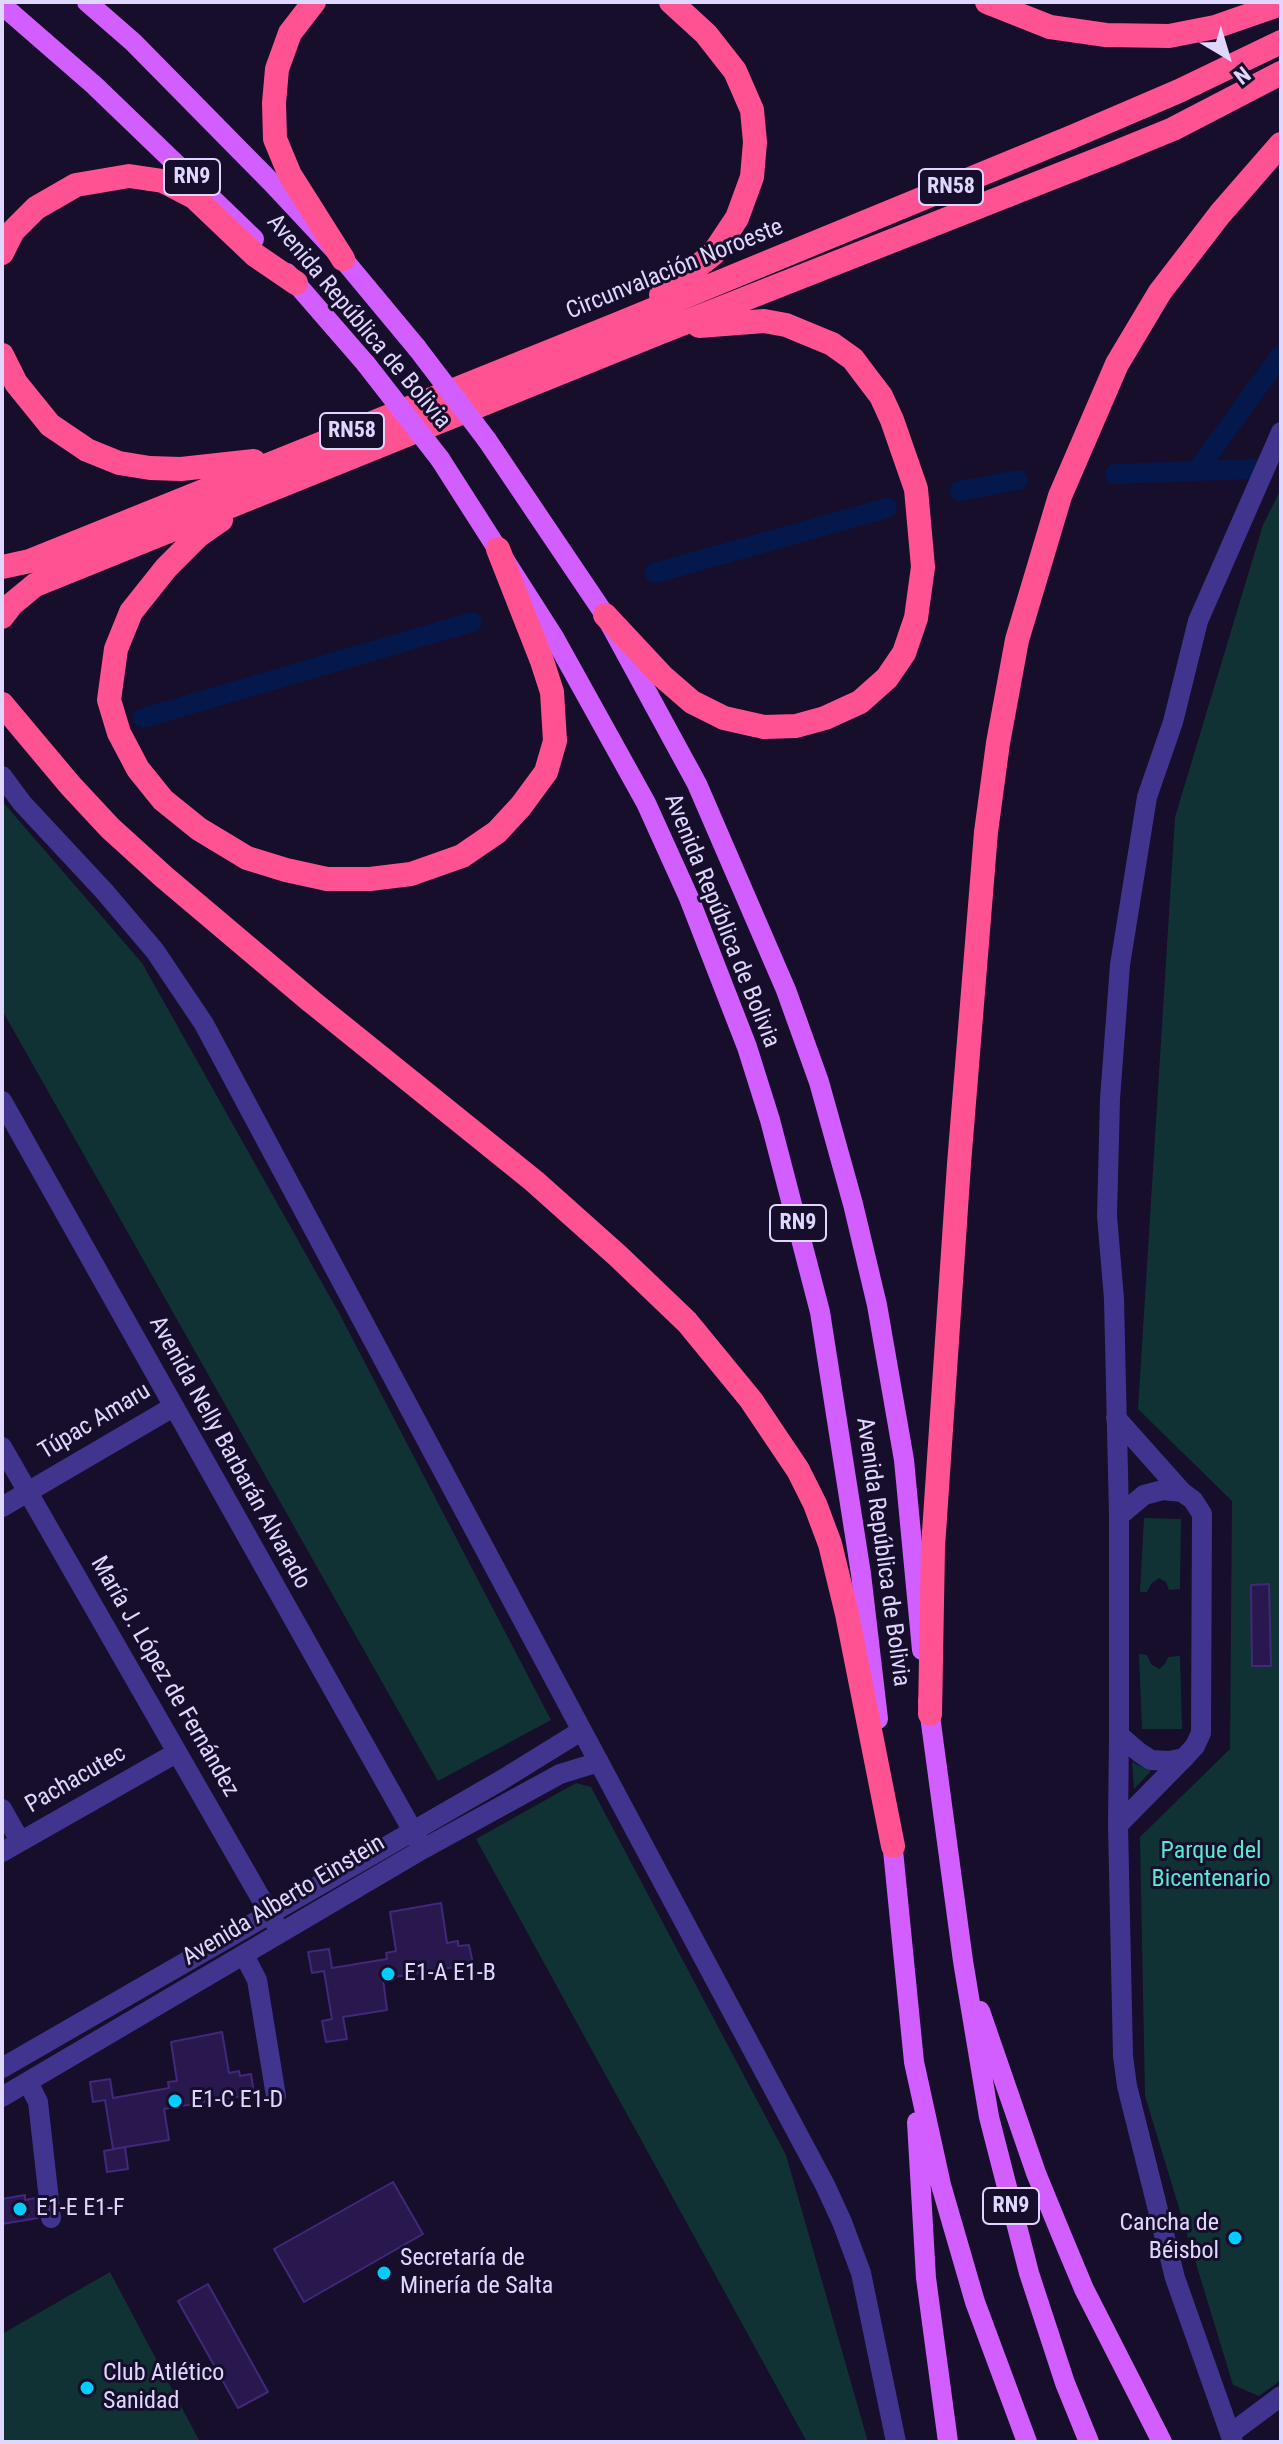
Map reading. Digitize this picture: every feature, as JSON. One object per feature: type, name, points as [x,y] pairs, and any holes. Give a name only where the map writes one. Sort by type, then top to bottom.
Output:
[{"type":"highway","points":[[314,2],[290,33],[277,69],[275,139],[290,175],[343,259]]},
{"type":"highway","points":[[618,324],[684,280],[713,254],[737,218],[752,177],[755,142],[752,110],[735,71],[706,34],[671,2]]},
{"type":"highway","points":[[987,2],[1050,27],[1106,35],[1169,36],[1215,27],[1281,4]]},
{"type":"highway","name":"Circunvalación Noroeste","points":[[2,567],[30,561],[618,324],[1074,136],[1179,91],[1281,42]]},
{"type":"highway","name":"RN58","points":[[2,617],[35,585],[1112,154],[1198,116],[1281,73]]},
{"type":"highway","points":[[930,1714],[934,1532],[960,1148],[986,832],[1017,640],[1060,496],[1117,364],[1160,292],[1220,214],[1281,144]]},
{"type":"highway","points":[[2,253],[13,231],[36,208],[76,185],[129,176],[163,181],[194,197],[255,255],[296,283]]},
{"type":"highway","points":[[605,615],[662,676],[692,702],[724,718],[764,727],[796,726],[825,718],[860,702],[887,678],[904,653],[916,618],[923,567],[916,489],[908,459],[887,408],[853,359],[812,334],[764,321],[661,332]]},
{"type":"highway","points":[[2,355],[16,383],[50,425],[87,450],[119,463],[181,469],[288,457]]},
{"type":"highway","points":[[270,489],[198,536],[166,568],[131,612],[116,649],[109,700],[119,733],[138,769],[163,800],[199,829],[247,858],[286,870],[327,879],[370,879],[411,874],[462,856],[497,832],[546,772],[555,741],[552,692],[498,549]]},
{"type":"highway","points":[[2,704],[110,828],[312,1002],[555,1200],[687,1322],[743,1389],[798,1470],[830,1544],[893,1846]]},
{"type":"main road","name":"Avenida República de Bolivia","points":[[87,2],[133,42],[210,118],[343,259],[417,348],[487,440],[605,615],[697,784],[774,961],[819,1082],[853,1204],[880,1320],[904,1460],[930,1714],[979,2066],[1007,2193],[1045,2325],[1089,2442]]},
{"type":"main road","name":"Avenida República de Bolivia","points":[[2,5],[94,85],[208,193],[296,283],[366,364],[440,459],[594,706],[646,803],[726,988],[770,1120],[814,1285],[835,1393],[861,1574],[893,1846],[914,2062],[941,2185],[975,2302],[1027,2442]]},
{"type":"main road","points":[[963,1961],[1019,2127],[1061,2234],[1084,2289],[1162,2442]]},
{"type":"main road","points":[[914,2062],[926,2278],[948,2442]]},
{"type":"street","points":[[1281,432],[1198,621],[1173,722],[1147,797],[1120,965],[1110,1099],[1107,1216],[1114,1299],[1119,1516],[1118,1825],[1123,2056],[1127,2086],[1175,2278],[1231,2438],[1281,2396]]},
{"type":"street","points":[[2,776],[22,803],[155,951],[204,1024],[804,2144],[842,2222],[861,2273],[896,2442]]},
{"type":"street","name":"Avenida Nelly Barbarán Alvarado","points":[[2,1101],[423,1849]]},
{"type":"street","name":"Túpac Amaru","points":[[2,1507],[173,1407]]},
{"type":"street","points":[[1116,1418],[1182,1492],[1193,1500],[1202,1514],[1203,1596],[1201,1733],[1195,1746],[1118,1825]]},
{"type":"street","name":"María J. López de Fernández","points":[[2,1447],[280,1933]]},
{"type":"street","points":[[1119,1516],[1144,1495],[1163,1490],[1182,1492]]},
{"type":"street","name":"Avenida Alberto Einstein","points":[[2,2068],[500,1781],[581,1731]]},
{"type":"street","points":[[1119,1735],[1151,1760],[1184,1758]]},
{"type":"street","name":"Pachacutec","points":[[2,1852],[176,1753]]},
{"type":"street","name":"Avenida Alberto Einstein","points":[[2,2097],[423,1849],[560,1774],[599,1762]]},
{"type":"street","points":[[2,1809],[20,1841]]},
{"type":"street","points":[[244,1955],[257,1980],[276,2096]]},
{"type":"street","points":[[28,2082],[38,2102],[51,2218]]},
{"type":"green space","name":"Parque del Bicentenario","points":[[1281,489],[1281,2380],[1259,2396],[1233,2385],[1145,2096],[1140,1837],[1230,1749],[1232,1501],[1138,1409],[1175,817],[1263,525]]},
{"type":"green space","points":[[2,801],[142,963],[339,1313],[551,1720],[438,1781],[2,1010]]},
{"type":"green space","points":[[1144,1518],[1181,1519],[1180,1589],[1169,1590],[1166,1582],[1159,1578],[1147,1592],[1140,1592]]},
{"type":"green space","points":[[1139,1654],[1147,1655],[1151,1664],[1159,1669],[1168,1657],[1180,1656],[1182,1729],[1142,1729]]},
{"type":"green space","points":[[1132,1762],[1151,1771],[1134,1789]]},
{"type":"green space","points":[[576,1783],[591,1787],[786,2155],[868,2442],[807,2442],[476,1839]]},
{"type":"green space","name":"Club Atlético Sanidad","points":[[110,2272],[200,2442],[2,2442],[2,2334]]},
{"type":"building","points":[[1269,1584],[1271,1666],[1252,1666],[1251,1585]]},
{"type":"building","name":"E1-A E1-B","points":[[441,1903],[447,1943],[458,1941],[458,1946],[469,1945],[473,1964],[383,1979],[387,2010],[343,2017],[347,2039],[326,2042],[322,2021],[332,2019],[324,1971],[312,1973],[308,1952],[329,1949],[332,1968],[387,1959],[386,1953],[396,1951],[390,1912]]},
{"type":"building","name":"E1-C E1-D","points":[[222,2032],[229,2073],[239,2071],[240,2076],[251,2074],[254,2094],[164,2109],[169,2140],[113,2149],[105,2100],[93,2102],[90,2082],[110,2079],[113,2098],[169,2088],[168,2082],[177,2081],[171,2042]]},
{"type":"building","points":[[125,2147],[128,2169],[107,2172],[104,2151]]},
{"type":"building","points":[[393,2182],[423,2234],[304,2302],[274,2249]]},
{"type":"building","name":"E1-E E1-F","points":[[25,2195],[25,2200],[36,2198],[38,2218],[2,2224],[2,2199]]},
{"type":"building","points":[[208,2284],[268,2392],[238,2408],[178,2301]]},
{"type":"waterway","points":[[1198,469],[1281,355]]},
{"type":"waterway","points":[[1115,474],[1254,469]]},
{"type":"waterway","points":[[960,491],[1018,480]]},
{"type":"waterway","points":[[655,573],[887,508]]},
{"type":"waterway","points":[[143,718],[472,622]]},
{"type":"place","name":"E1-A E1-B","points":[[388,1974]]},
{"type":"place","name":"E1-C E1-D","points":[[175,2101]]},
{"type":"place","name":"E1-E E1-F","points":[[20,2209]]},
{"type":"place","name":"Cancha de Béisbol","points":[[1235,2238]]},
{"type":"place","name":"Secretaría de Minería de Salta","points":[[384,2273]]},
{"type":"place","name":"Club Atlético Sanidad","points":[[87,2388]]}]
